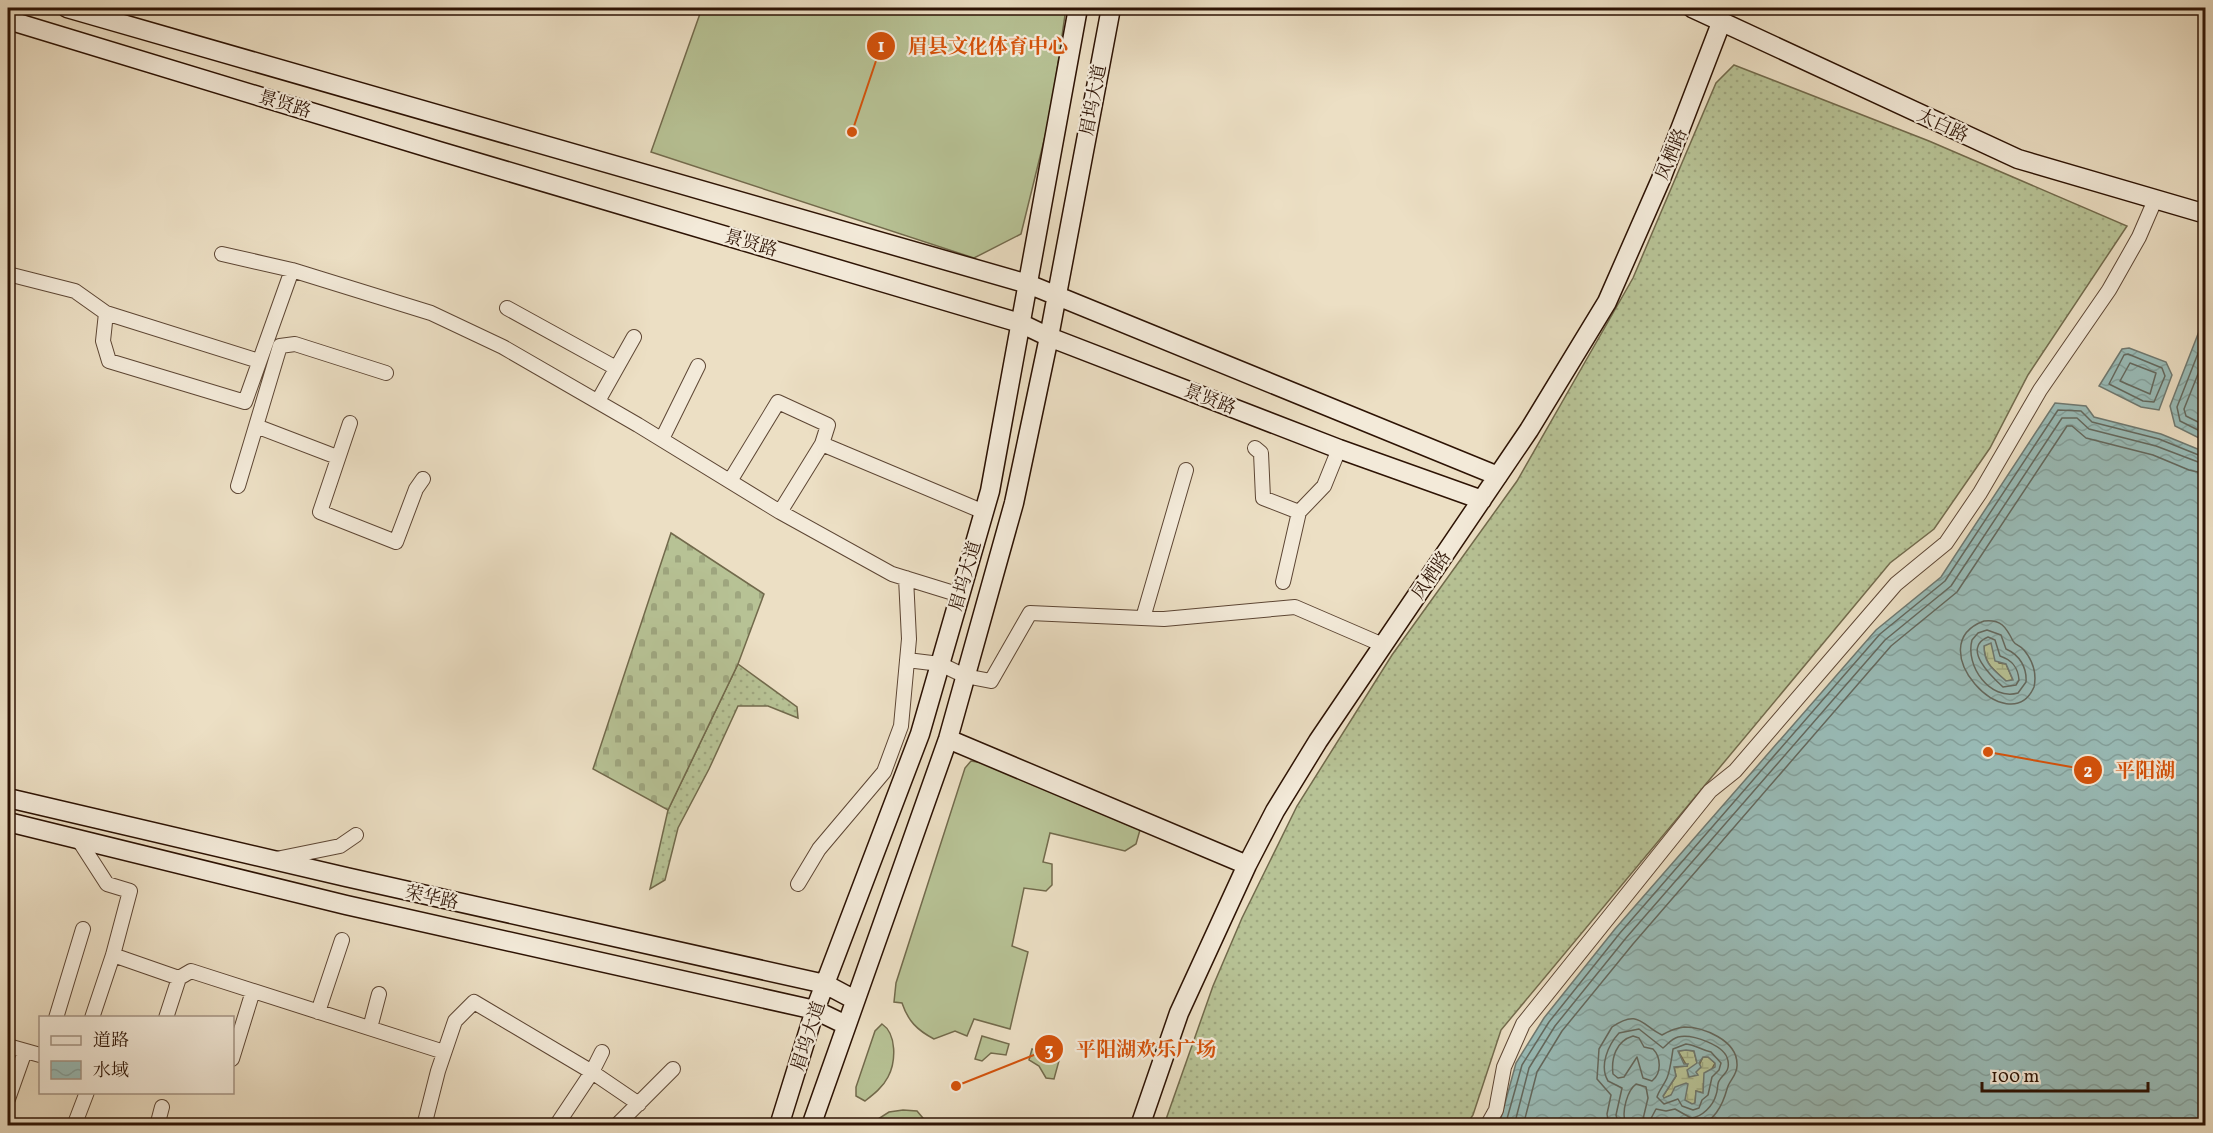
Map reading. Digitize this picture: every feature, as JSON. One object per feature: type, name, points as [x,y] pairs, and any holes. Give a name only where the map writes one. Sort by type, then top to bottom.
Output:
[{"type":"main road","name":"景贤路","points":[[67,8],[1028,284],[1055,297],[1498,476]]},
{"type":"main road","name":"眉坞大道","points":[[778,1125],[815,1010],[920,734],[984,512],[1078,8]]},
{"type":"main road","name":"眉坞大道","points":[[811,1125],[948,739],[1014,503],[1049,337],[1111,8]]},
{"type":"main road","name":"太白路","points":[[1692,8],[2018,159],[2205,214]]},
{"type":"main road","name":"景贤路","points":[[8,20],[439,151],[1020,323],[1049,337],[1339,449],[1482,500]]},
{"type":"main road","name":"凤栖路","points":[[1140,1125],[1179,1013],[1275,811],[1318,741],[1529,430],[1607,303],[1661,179],[1722,23]]},
{"type":"main road","points":[[948,739],[1247,866]]},
{"type":"main road","name":"荣华路","points":[[8,798],[270,860],[825,984],[855,1000]]},
{"type":"main road","name":"荣华路","points":[[8,822],[346,905],[815,1010],[846,1025]]},
{"type":"street","points":[[1487,1125],[1496,1110],[1504,1067],[1523,1024],[1710,790],[1735,771],[1896,584],[1946,543],[1980,493],[2040,390],[2109,290],[2139,237],[2156,200]]},
{"type":"street","points":[[222,254],[292,270],[431,313],[504,347],[662,439],[780,512],[892,574],[960,595]]},
{"type":"street","points":[[106,314],[103,341],[109,361],[245,402],[292,270]]},
{"type":"street","points":[[8,274],[75,291],[106,314],[259,361]]},
{"type":"street","points":[[507,308],[616,368]]},
{"type":"street","points":[[598,401],[634,337]]},
{"type":"street","points":[[238,486],[280,346],[295,344],[386,373]]},
{"type":"street","points":[[662,439],[698,366]]},
{"type":"street","points":[[247,393],[264,398]]},
{"type":"street","points":[[730,481],[778,402],[828,425],[822,444],[780,512]]},
{"type":"street","points":[[350,423],[320,512],[396,542],[416,489],[423,479]]},
{"type":"street","points":[[256,426],[337,457]]},
{"type":"street","points":[[822,444],[984,512]]},
{"type":"street","points":[[1255,448],[1261,453],[1263,498],[1299,512]]},
{"type":"street","points":[[1283,582],[1299,512],[1324,486],[1339,449]]},
{"type":"street","points":[[1143,618],[1186,470]]},
{"type":"street","points":[[798,884],[819,849],[884,772],[901,726],[907,660],[906,578]]},
{"type":"street","points":[[907,660],[940,664],[965,676],[991,681],[1030,613],[1164,619],[1295,607],[1383,645]]},
{"type":"street","points":[[270,860],[340,846],[356,835]]},
{"type":"street","points":[[78,839],[107,884],[130,891],[113,955],[92,1016]]},
{"type":"street","points":[[56,1016],[83,928]]},
{"type":"street","points":[[318,1012],[342,940]]},
{"type":"street","points":[[113,955],[178,978]]},
{"type":"street","points":[[166,1016],[178,978],[191,971],[444,1052]]},
{"type":"street","points":[[234,1053],[253,991]]},
{"type":"street","points":[[370,1028],[380,994]]},
{"type":"street","points":[[424,1125],[455,1021],[474,1002],[592,1072],[639,1104]]},
{"type":"street","points":[[8,1046],[39,1055]]},
{"type":"street","points":[[8,1099],[25,1051]]},
{"type":"street","points":[[555,1125],[592,1072],[602,1052]]},
{"type":"street","points":[[616,1125],[673,1070]]},
{"type":"street","points":[[74,1125],[86,1094]]},
{"type":"street","points":[[157,1125],[162,1107]]},
{"type":"green space","points":[[702,8],[1066,8],[1051,112],[1021,234],[974,258],[651,152]]},
{"type":"green space","points":[[1734,65],[1929,141],[2127,226],[2028,375],[1990,448],[1934,529],[1890,563],[1501,1030],[1473,1115],[1466,1125],[1164,1125],[1213,986],[1242,918],[1297,806],[1392,655],[1517,481],[1633,278],[1716,83]]},
{"type":"green space","points":[[671,533],[764,594],[738,664],[668,810],[593,769]]},
{"type":"green space","points":[[1991,642],[1999,663],[2006,664],[2013,680],[2006,681],[1988,662],[1984,645]]},
{"type":"green space","points":[[738,664],[797,707],[798,718],[768,706],[738,706],[678,828],[665,880],[650,889],[668,810]]},
{"type":"green space","points":[[971,761],[983,763],[1140,830],[1136,844],[1125,851],[1050,833],[1043,862],[1052,864],[1052,885],[1046,891],[1024,888],[1012,946],[1028,952],[1010,1029],[974,1019],[967,1036],[955,1031],[934,1039],[914,1024],[902,1003],[894,1002],[896,983],[965,768]]},
{"type":"green space","points":[[882,1024],[893,1041],[893,1064],[884,1084],[865,1101],[856,1096],[856,1087],[875,1031]]},
{"type":"green space","points":[[982,1036],[1009,1044],[1006,1055],[991,1053],[982,1061],[975,1059]]},
{"type":"green space","points":[[1032,1049],[1060,1057],[1054,1079],[1046,1078],[1039,1066],[1029,1060]]},
{"type":"green space","points":[[1678,1051],[1694,1051],[1697,1063],[1696,1072],[1703,1057],[1708,1057],[1715,1063],[1706,1080],[1703,1093],[1696,1091],[1695,1104],[1671,1095],[1664,1099],[1663,1096],[1676,1076],[1674,1067],[1687,1066]]},
{"type":"green space","points":[[917,1111],[928,1124],[934,1125],[875,1125],[878,1119],[889,1112]]},
{"type":"water","points":[[2205,316],[2205,441],[2175,426],[2170,406]]},
{"type":"water","points":[[2129,348],[2166,362],[2172,375],[2159,410],[2141,407],[2099,386],[2122,349]]},
{"type":"water","points":[[2055,403],[2086,406],[2094,417],[2161,434],[2205,452],[2205,1125],[1499,1125],[1516,1063],[1544,1018],[1615,929],[1876,630],[1941,577]],"holes":[[[1991,643],[1995,661],[2006,664],[2013,680],[2006,681],[1988,662],[1984,646]],[[1678,1051],[1694,1051],[1697,1063],[1687,1070],[1689,1077],[1698,1075],[1696,1072],[1701,1067],[1699,1063],[1703,1057],[1708,1057],[1715,1063],[1715,1067],[1704,1073],[1703,1093],[1696,1091],[1695,1103],[1692,1104],[1685,1100],[1688,1084],[1686,1083],[1675,1087],[1671,1095],[1664,1098],[1663,1096],[1676,1076],[1674,1067],[1687,1066],[1688,1064],[1684,1064]]]},
{"type":"place","name":"眉县文化体育中心","points":[[852,132]]},
{"type":"place","name":"平阳湖","points":[[1988,752]]},
{"type":"place","name":"平阳湖欢乐广场","points":[[956,1086]]}]
